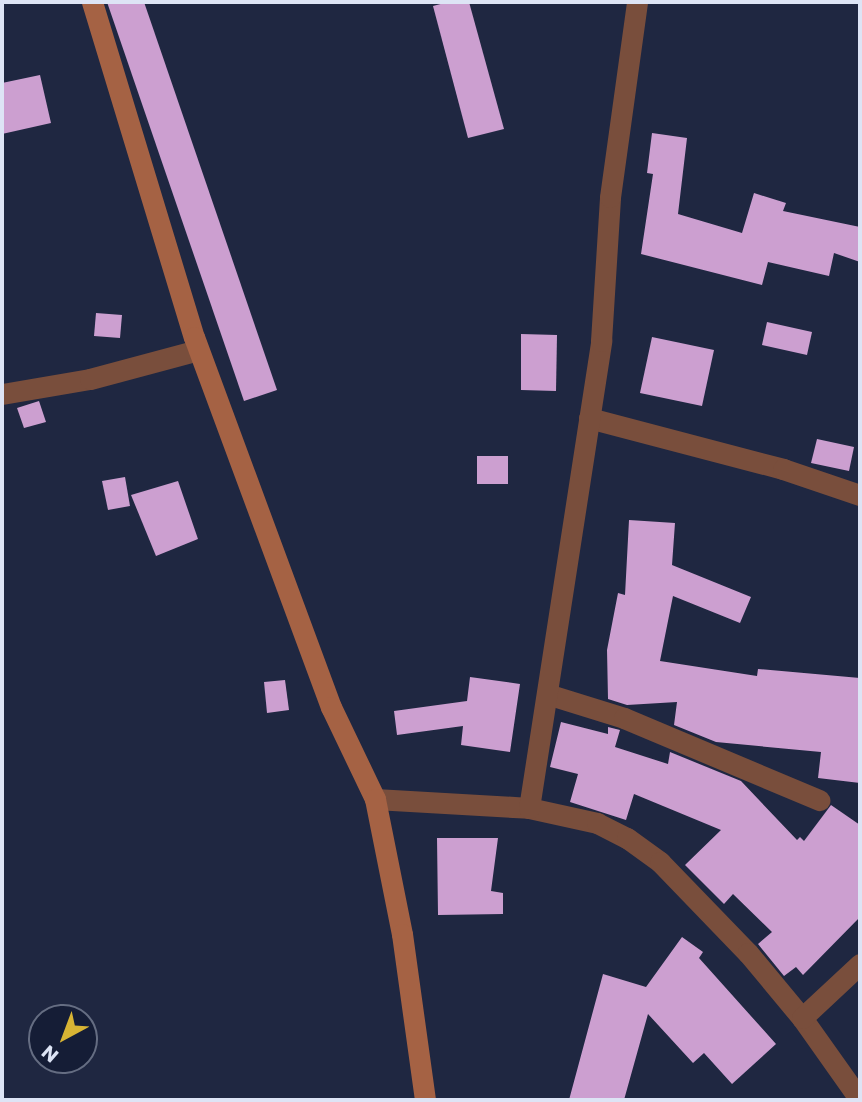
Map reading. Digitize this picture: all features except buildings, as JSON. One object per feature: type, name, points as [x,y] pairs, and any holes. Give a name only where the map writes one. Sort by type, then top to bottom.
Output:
[{"type":"main road","points":[[92,2],[198,350],[331,707],[375,799],[402,934],[425,1100]]},
{"type":"street","points":[[529,808],[601,341],[610,197],[637,2]]},
{"type":"street","points":[[2,394],[90,379],[198,350]]},
{"type":"street","points":[[589,418],[783,469],[860,495]]},
{"type":"street","points":[[547,694],[624,718],[819,800]]},
{"type":"street","points":[[375,799],[529,808],[597,823],[660,862],[748,953],[802,1018],[860,1100]]},
{"type":"street","points":[[802,1018],[860,964]]}]
